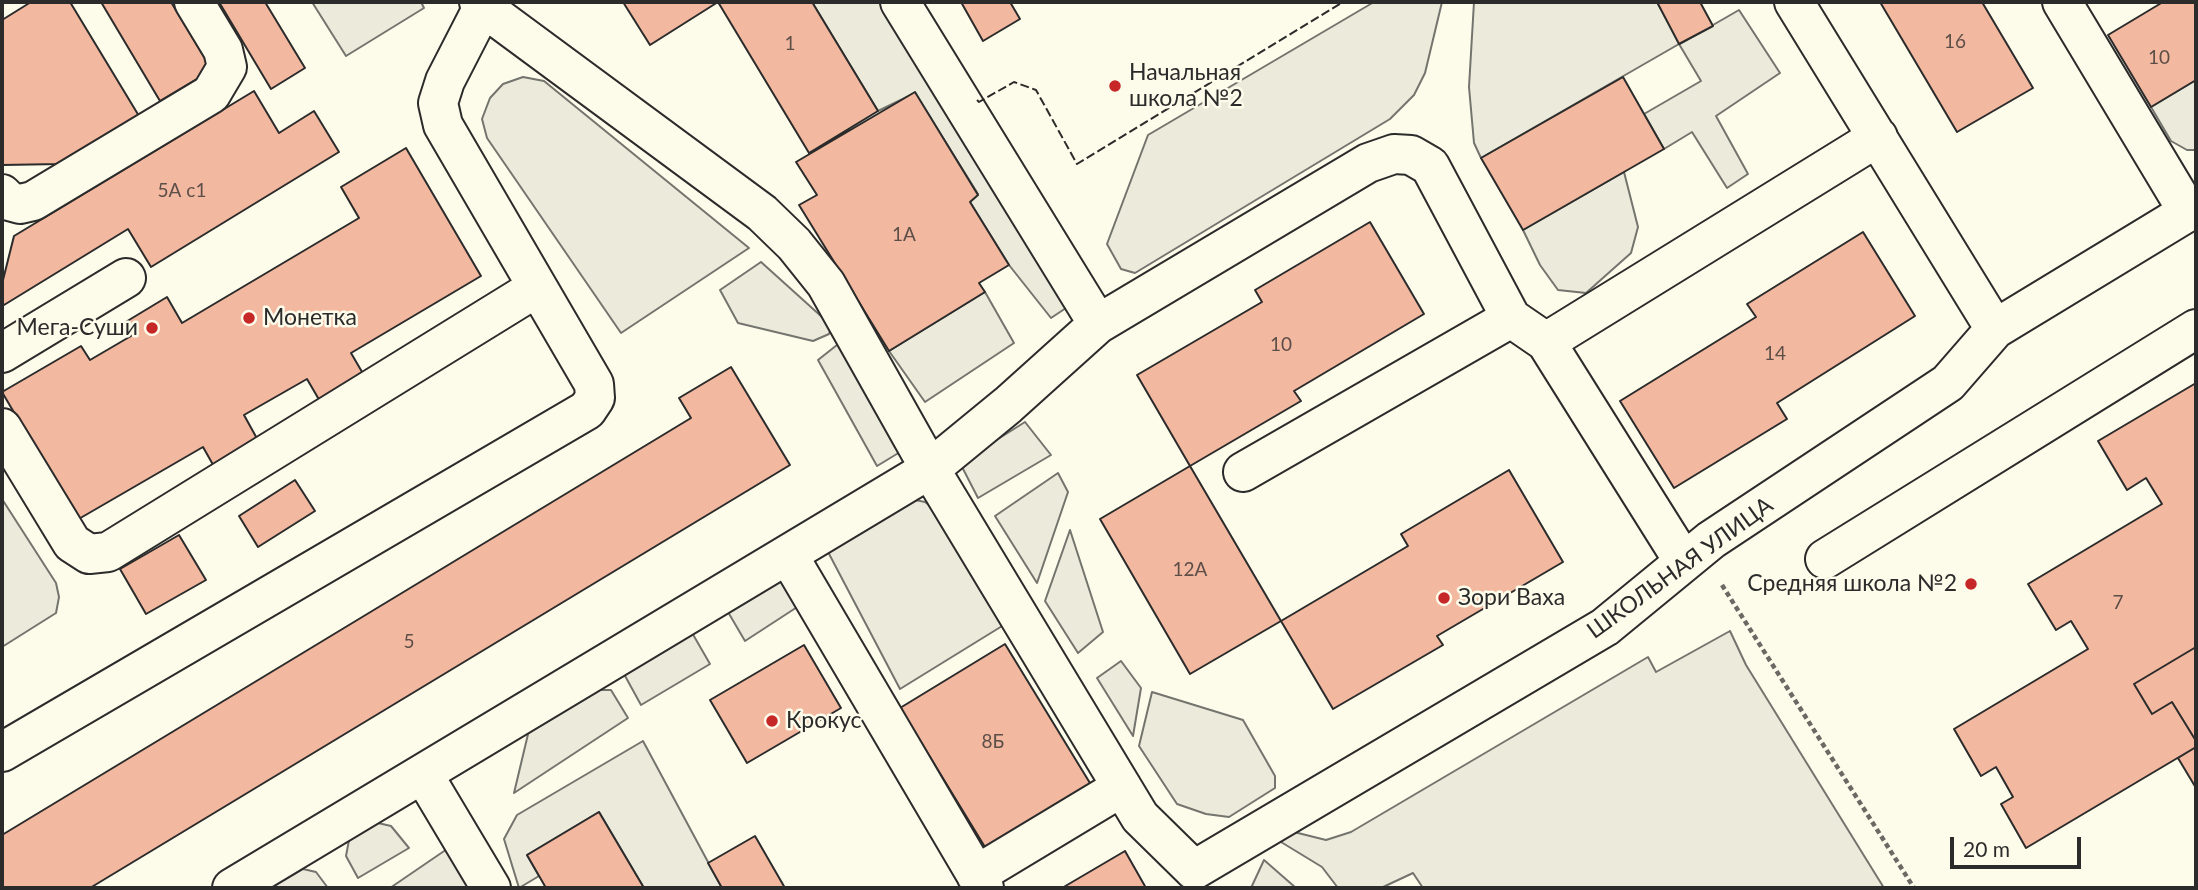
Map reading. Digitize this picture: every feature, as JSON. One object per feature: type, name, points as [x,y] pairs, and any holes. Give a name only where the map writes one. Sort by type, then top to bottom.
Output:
[{"type":"street","points":[[2,194],[9,201],[20,204],[33,201],[211,94],[227,67],[223,50],[194,2]]},
{"type":"street","points":[[900,2],[1098,324]]},
{"type":"street","points":[[1794,2],[1995,329]]},
{"type":"street","points":[[2066,3],[2192,209]]},
{"type":"street","points":[[2,752],[587,410],[595,398],[594,384],[443,125],[438,103],[445,81],[481,4],[762,213],[794,244],[826,284],[930,469],[1140,817],[1196,879]]},
{"type":"street","points":[[1546,342],[1878,137]]},
{"type":"street","points":[[232,888],[930,469],[1008,405],[1098,324],[1368,163],[1394,154],[1411,155],[1430,166],[1511,318],[1546,342],[1692,556]]},
{"type":"street","name":"ШКОЛЬНАЯ УЛИЦА","points":[[1196,879],[1605,627],[1692,556],[1948,383],[1995,329],[2192,209]]},
{"type":"street","points":[[2,353],[126,278]]},
{"type":"street","points":[[2,428],[72,544],[89,554],[108,552],[537,288]]},
{"type":"street","points":[[1243,472],[1511,318]]},
{"type":"street","points":[[1825,559],[2196,329]]},
{"type":"street","points":[[788,555],[980,882],[1122,787]]},
{"type":"street","points":[[423,774],[491,888]]},
{"type":"path","points":[[1692,556],[1914,888]]},
{"type":"shaded area","points":[[312,2],[421,2],[424,8],[346,56]]},
{"type":"shaded area","points":[[812,2],[895,2],[1075,302],[1051,318],[1009,265],[970,202],[978,194],[915,93],[878,111]]},
{"type":"shaded area","points":[[1374,2],[1442,2],[1425,73],[1414,95],[1390,119],[1135,273],[1121,269],[1107,244],[1148,135]]},
{"type":"shaded area","points":[[1474,2],[1657,2],[1680,44],[1739,10],[1780,73],[1716,116],[1748,174],[1727,188],[1692,132],[1664,149],[1644,114],[1701,81],[1679,44],[1481,158],[1474,143],[1469,87]]},
{"type":"shaded area","points":[[523,77],[544,81],[749,248],[621,333],[487,138],[482,119],[490,98],[503,84]]},
{"type":"shaded area","points":[[2196,80],[2196,150],[2187,150],[2171,141],[2151,107]]},
{"type":"shaded area","points":[[1624,172],[1638,227],[1631,253],[1586,293],[1558,290],[1540,265],[1523,230]]},
{"type":"shaded area","points":[[761,262],[832,326],[829,334],[813,341],[738,323],[720,290]]},
{"type":"shaded area","points":[[985,292],[1014,343],[925,402],[889,351]]},
{"type":"shaded area","points":[[842,341],[910,446],[877,466],[818,360]]},
{"type":"shaded area","points":[[1025,422],[1051,455],[978,498],[960,463]]},
{"type":"shaded area","points":[[1058,473],[1068,492],[1037,583],[995,516]]},
{"type":"shaded area","points":[[901,497],[925,502],[944,516],[1007,623],[900,689],[827,550]]},
{"type":"shaded area","points":[[2,499],[56,583],[59,597],[56,613],[2,647]]},
{"type":"shaded area","points":[[1070,530],[1103,632],[1078,653],[1045,601]]},
{"type":"shaded area","points":[[782,578],[808,600],[745,641],[728,612]]},
{"type":"shaded area","points":[[691,631],[710,664],[641,705],[624,674]]},
{"type":"shaded area","points":[[1730,631],[1746,665],[1884,888],[1423,888],[1413,873],[1381,888],[1338,888],[1322,867],[1281,842],[1290,831],[1326,840],[1351,832],[1648,657],[1656,672]]},
{"type":"shaded area","points":[[1121,661],[1141,688],[1133,736],[1097,678]]},
{"type":"shaded area","points":[[599,690],[611,690],[628,718],[514,793],[529,730]]},
{"type":"shaded area","points":[[1152,692],[1243,720],[1275,776],[1275,788],[1229,817],[1206,814],[1177,804],[1139,746]]},
{"type":"shaded area","points":[[643,741],[722,888],[644,888],[599,812],[527,855],[539,876],[519,888],[504,839],[517,815]]},
{"type":"shaded area","points":[[378,823],[391,826],[409,848],[358,878],[346,856],[349,840]]},
{"type":"shaded area","points":[[450,847],[472,888],[390,888]]},
{"type":"shaded area","points":[[1264,860],[1296,888],[1251,888]]},
{"type":"shaded area","points":[[303,869],[316,872],[328,888],[271,888]]},
{"type":"building","points":[[31,2],[70,2],[139,116],[60,164],[2,165],[2,20]]},
{"type":"building","points":[[101,2],[171,2],[212,70],[160,101]]},
{"type":"building","points":[[219,2],[265,2],[305,68],[271,89]]},
{"type":"building","points":[[623,2],[718,2],[650,45]]},
{"type":"building","points":[[718,2],[812,2],[878,111],[809,153]]},
{"type":"building","points":[[961,2],[1010,2],[1020,19],[983,41]]},
{"type":"building","points":[[1657,2],[1700,2],[1713,26],[1679,44]]},
{"type":"building","points":[[1880,2],[1982,2],[2033,88],[1957,132]]},
{"type":"building","points":[[2163,2],[2196,2],[2196,80],[2151,107],[2108,35]]},
{"type":"building","points":[[1623,77],[1664,149],[1523,230],[1481,158]]},
{"type":"building","points":[[254,91],[279,133],[314,111],[339,152],[151,267],[128,229],[4,305],[2,284],[14,236]]},
{"type":"building","points":[[915,92],[978,195],[970,202],[1009,265],[979,283],[985,292],[889,351],[799,205],[817,195],[796,162]]},
{"type":"building","points":[[406,148],[481,276],[351,353],[365,377],[321,403],[307,379],[244,415],[260,444],[216,470],[203,447],[77,520],[2,392],[81,346],[90,360],[131,336],[124,323],[167,297],[182,323],[359,218],[341,187]]},
{"type":"building","points":[[1370,222],[1424,314],[1294,391],[1301,401],[1190,466],[1137,375],[1262,302],[1255,290]]},
{"type":"building","points":[[1863,232],[1915,316],[1777,403],[1787,419],[1674,488],[1620,401],[1756,317],[1747,304]]},
{"type":"building","points":[[731,367],[790,465],[90,888],[2,888],[2,835],[691,418],[679,398]]},
{"type":"building","points":[[2196,383],[2196,647],[2134,684],[2152,714],[2172,702],[2196,741],[2196,747],[2026,848],[2001,804],[2013,797],[1996,767],[1981,776],[1954,729],[2088,649],[2071,621],[2056,630],[2028,584],[2162,504],[2146,478],[2127,490],[2098,441]]},
{"type":"building","points":[[1190,466],[1281,621],[1190,674],[1100,519]]},
{"type":"building","points":[[1509,470],[1563,562],[1437,636],[1443,645],[1333,709],[1281,621],[1408,546],[1401,534]]},
{"type":"building","points":[[295,480],[315,511],[258,547],[239,516]]},
{"type":"building","points":[[179,535],[206,580],[146,614],[120,569]]},
{"type":"building","points":[[1005,644],[1093,788],[988,852],[900,708]]},
{"type":"building","points":[[804,645],[841,708],[747,763],[710,700]]},
{"type":"building","points":[[2196,647],[2196,741],[2172,702],[2152,714],[2134,684]]},
{"type":"building","points":[[2196,747],[2196,788],[2178,758]]},
{"type":"building","points":[[599,812],[644,888],[546,888],[527,855]]},
{"type":"building","points":[[755,836],[785,888],[722,888],[708,863]]},
{"type":"building","points":[[1125,851],[1146,888],[1062,888]]},
{"type":"fence","points":[[977,100],[979,102],[1014,82],[1036,90],[1077,164],[1343,2]]},
{"type":"place","name":"Начальная школа №2","points":[[1115,86]]},
{"type":"place","name":"Монетка","points":[[249,318]]},
{"type":"place","name":"Мега-Суши","points":[[152,328]]},
{"type":"place","name":"Средняя школа №2","points":[[1971,584]]},
{"type":"place","name":"Зори Ваха","points":[[1444,598]]},
{"type":"place","name":"Крокус","points":[[772,721]]}]
